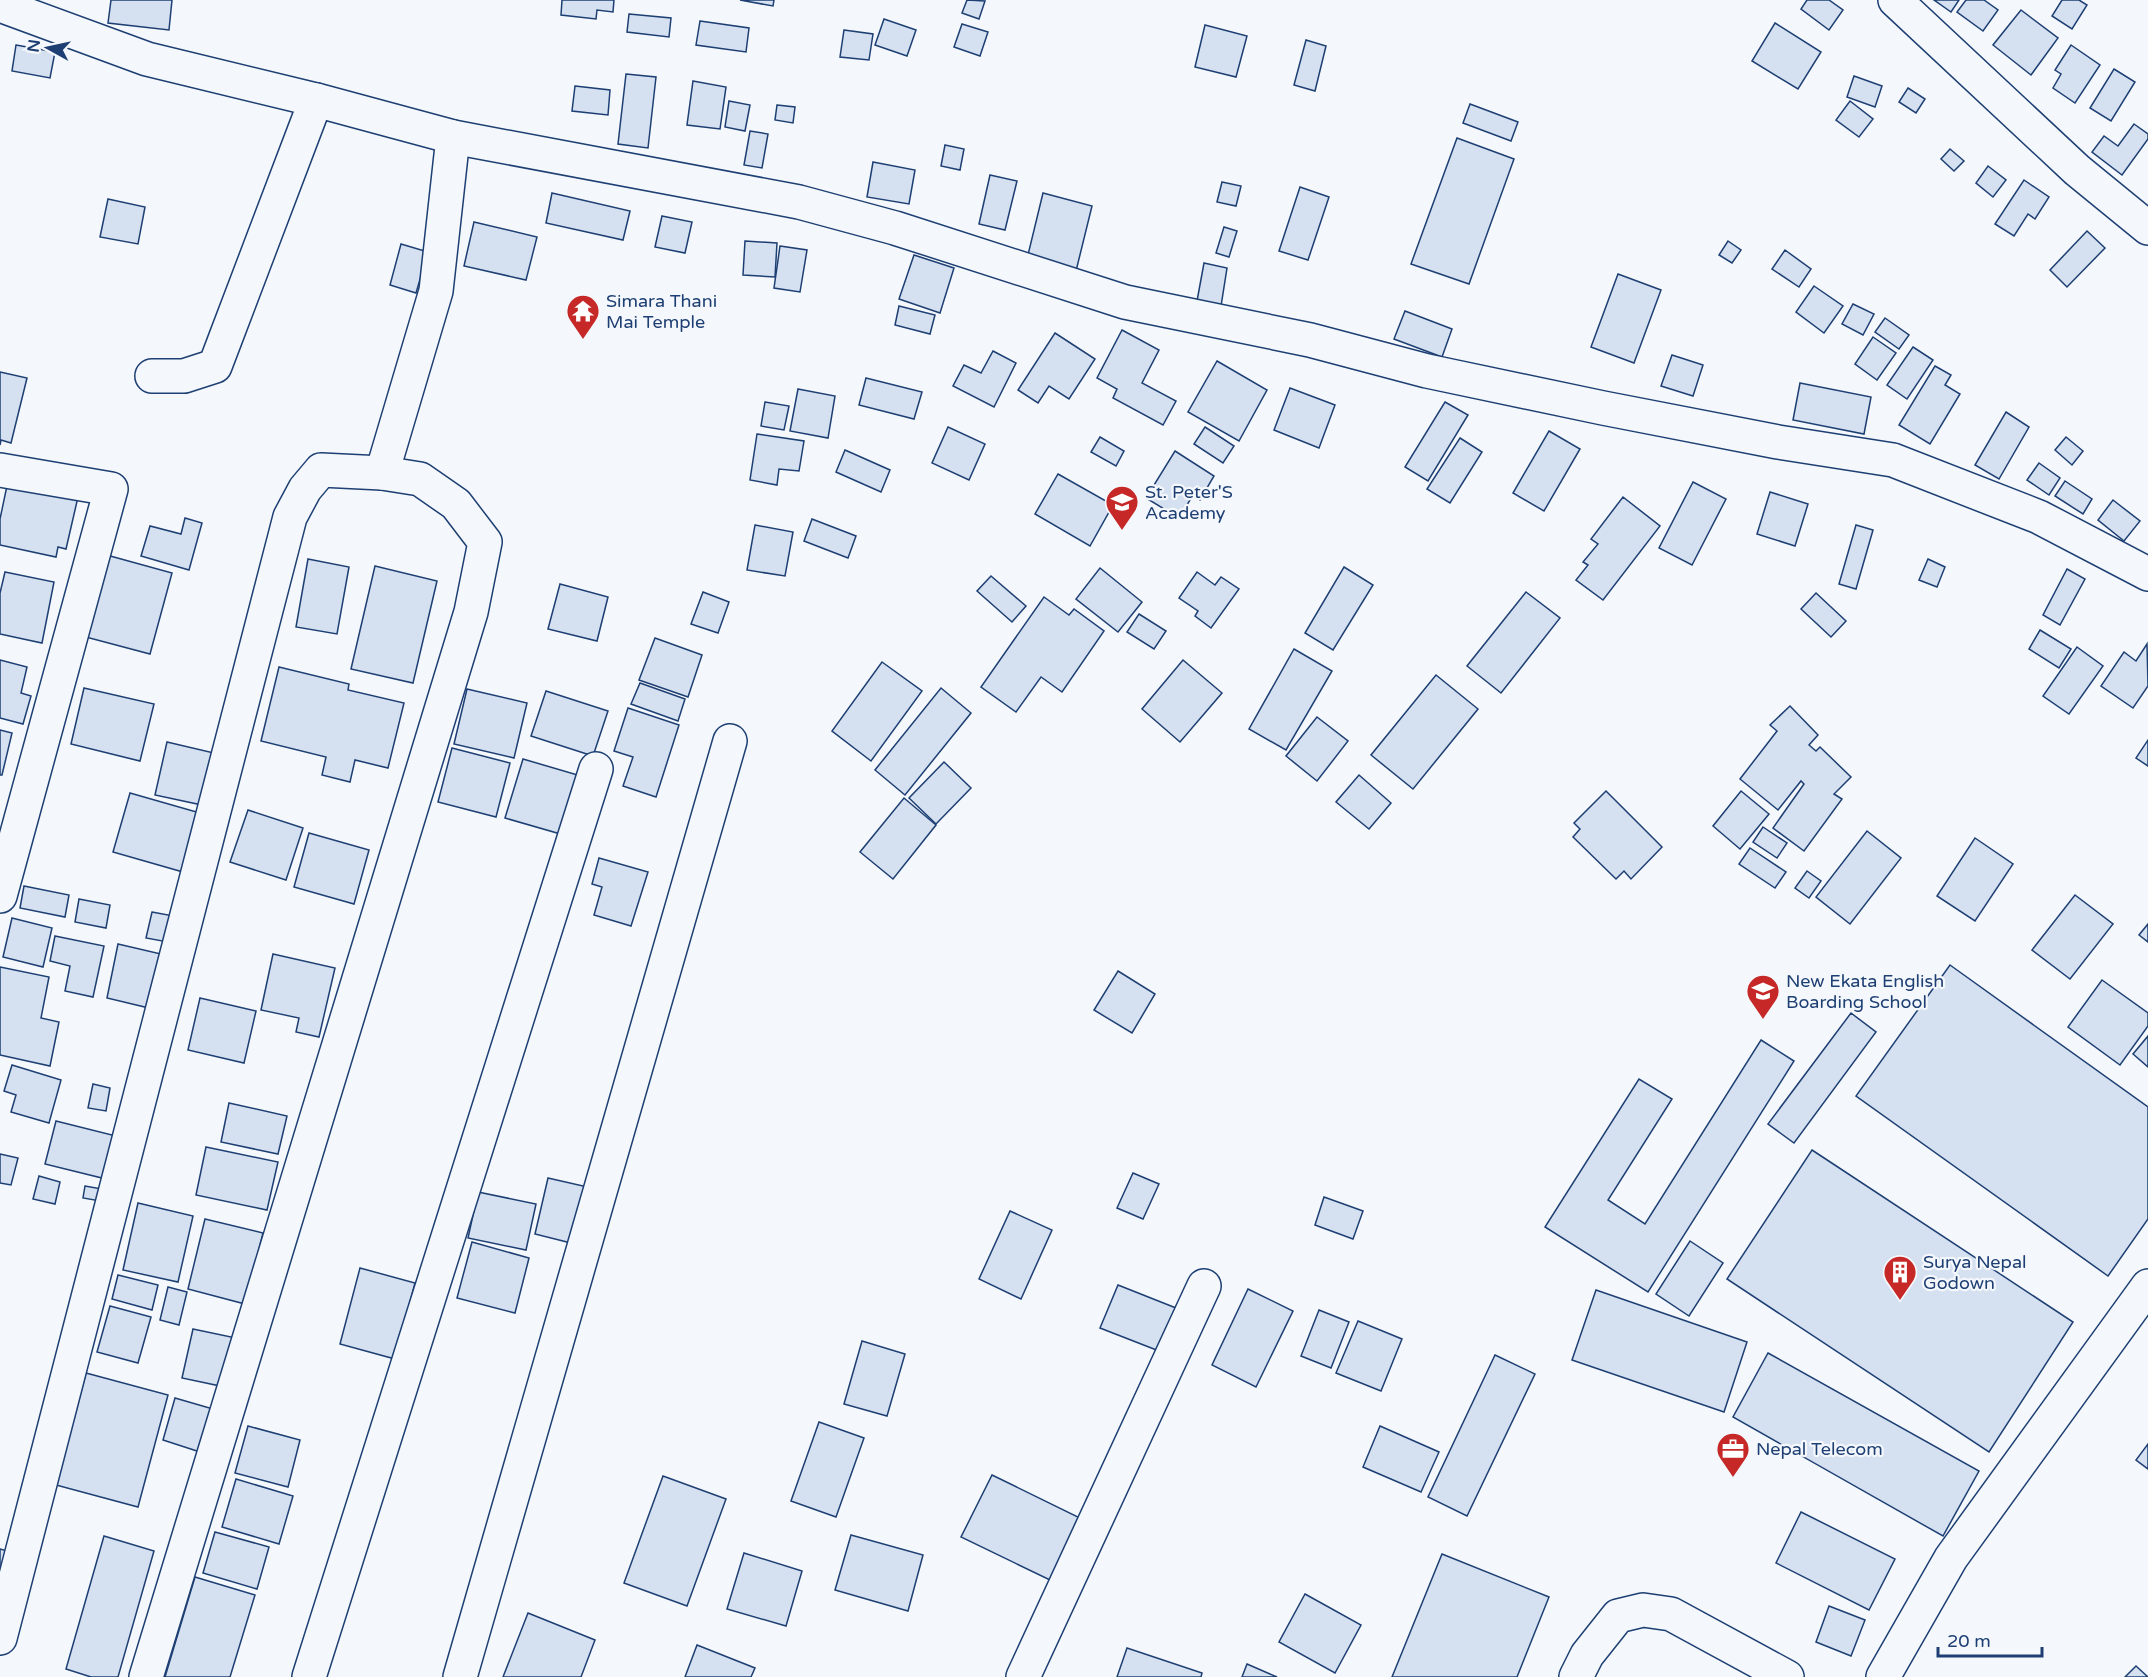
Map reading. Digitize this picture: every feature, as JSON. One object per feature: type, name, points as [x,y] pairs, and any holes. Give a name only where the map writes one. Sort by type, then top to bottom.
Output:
[{"type":"street","points":[[1895,0],[2077,171],[2148,228]]},
{"type":"street","points":[[0,5],[147,59],[316,100],[453,137],[799,202],[895,228],[1125,302],[1310,340],[1427,371],[1603,408],[1778,442],[1893,460],[2039,517],[2148,574]]},
{"type":"street","points":[[152,376],[184,376],[215,366],[316,100]]},
{"type":"street","points":[[382,473],[436,291],[453,137]]},
{"type":"street","points":[[0,470],[111,489],[0,896]]},
{"type":"street","points":[[0,1638],[290,517],[305,489],[321,470],[382,473],[420,479],[456,504],[485,542],[471,612],[146,1677]]},
{"type":"street","points":[[460,1677],[730,741]]},
{"type":"street","points":[[309,1677],[596,769]]},
{"type":"street","points":[[1023,1677],[1203,1286]]},
{"type":"street","points":[[1884,1677],[1951,1558],[2148,1286]]},
{"type":"street","points":[[1576,1677],[1587,1655],[1618,1616],[1643,1610],[1671,1614],[1787,1677]]},
{"type":"building","points":[[111,0],[172,0],[169,30],[108,23]]},
{"type":"building","points":[[562,0],[614,0],[613,12],[597,10],[596,19],[561,15]]},
{"type":"building","points":[[740,0],[774,0],[773,6]]},
{"type":"building","points":[[967,0],[985,1],[979,19],[962,13]]},
{"type":"building","points":[[1807,0],[1829,0],[1843,10],[1829,30],[1801,9]]},
{"type":"building","points":[[1934,0],[1959,0],[1951,12]]},
{"type":"building","points":[[1966,0],[1984,0],[1998,10],[1983,31],[1957,12]]},
{"type":"building","points":[[2062,0],[2079,0],[2087,5],[2072,29],[2052,16]]},
{"type":"building","points":[[2021,10],[2058,38],[2031,75],[1993,45]]},
{"type":"building","points":[[629,14],[671,18],[669,37],[627,32]]},
{"type":"building","points":[[884,19],[916,30],[907,56],[875,45]]},
{"type":"building","points":[[700,21],[749,28],[746,52],[696,45]]},
{"type":"building","points":[[1775,23],[1821,52],[1798,89],[1752,61]]},
{"type":"building","points":[[962,24],[988,32],[980,56],[954,47]]},
{"type":"building","points":[[1205,25],[1247,36],[1236,77],[1195,67]]},
{"type":"building","points":[[844,30],[873,34],[869,60],[840,57]]},
{"type":"building","points":[[1306,40],[1326,46],[1315,91],[1294,85]]},
{"type":"building","points":[[16,45],[55,52],[50,78],[12,71]]},
{"type":"building","points":[[2071,45],[2100,65],[2075,103],[2053,88],[2061,74],[2055,70]]},
{"type":"building","points":[[2114,69],[2135,82],[2111,121],[2090,108]]},
{"type":"building","points":[[626,74],[656,77],[648,148],[618,144]]},
{"type":"building","points":[[1854,76],[1882,86],[1875,107],[1847,97]]},
{"type":"building","points":[[693,81],[726,87],[720,129],[687,125]]},
{"type":"building","points":[[575,86],[610,90],[608,115],[572,111]]},
{"type":"building","points":[[1908,88],[1925,99],[1916,113],[1899,102]]},
{"type":"building","points":[[729,101],[750,105],[745,131],[725,127]]},
{"type":"building","points":[[1850,101],[1873,119],[1859,137],[1836,120]]},
{"type":"building","points":[[1470,104],[1518,122],[1511,141],[1463,123]]},
{"type":"building","points":[[777,105],[795,107],[793,123],[775,120]]},
{"type":"building","points":[[2134,124],[2148,134],[2148,139],[2122,175],[2092,152],[2104,136],[2118,146]]},
{"type":"building","points":[[750,131],[768,134],[762,168],[744,165]]},
{"type":"building","points":[[1457,138],[1514,159],[1469,284],[1411,264]]},
{"type":"building","points":[[945,145],[964,149],[960,170],[941,166]]},
{"type":"building","points":[[1950,149],[1964,161],[1954,171],[1941,159]]},
{"type":"building","points":[[873,162],[915,170],[909,204],[867,197]]},
{"type":"building","points":[[1988,166],[2006,180],[1993,197],[1976,183]]},
{"type":"building","points":[[990,175],[1017,181],[1005,230],[979,224]]},
{"type":"building","points":[[2024,180],[2049,197],[2035,219],[2028,214],[2014,236],[1995,224]]},
{"type":"building","points":[[1222,182],[1241,186],[1236,206],[1217,202]]},
{"type":"building","points":[[1300,187],[1329,197],[1308,260],[1279,251]]},
{"type":"building","points":[[552,193],[630,211],[623,240],[546,223]]},
{"type":"building","points":[[1043,193],[1092,206],[1076,271],[1027,259]]},
{"type":"building","points":[[108,199],[145,207],[138,244],[100,237]]},
{"type":"building","points":[[662,216],[692,222],[685,253],[655,247]]},
{"type":"building","points":[[474,222],[537,237],[526,280],[464,266]]},
{"type":"building","points":[[1224,227],[1237,231],[1229,257],[1216,253]]},
{"type":"building","points":[[2087,231],[2105,248],[2067,287],[2050,270]]},
{"type":"building","points":[[745,241],[777,243],[775,277],[743,275]]},
{"type":"building","points":[[1728,241],[1741,250],[1732,263],[1719,255]]},
{"type":"building","points":[[401,244],[428,252],[416,293],[390,285]]},
{"type":"building","points":[[780,246],[807,250],[800,292],[774,288]]},
{"type":"building","points":[[1785,250],[1811,269],[1799,287],[1772,269]]},
{"type":"building","points":[[914,255],[954,268],[940,313],[899,299]]},
{"type":"building","points":[[1204,263],[1227,268],[1221,306],[1197,301]]},
{"type":"building","points":[[1618,274],[1661,290],[1634,363],[1591,347]]},
{"type":"building","points":[[1814,286],[1843,306],[1824,333],[1796,312]]},
{"type":"building","points":[[1853,304],[1874,314],[1863,335],[1842,324]]},
{"type":"building","points":[[899,306],[935,315],[930,334],[895,325]]},
{"type":"building","points":[[1405,311],[1452,329],[1442,357],[1394,339]]},
{"type":"building","points":[[1885,318],[1909,335],[1899,349],[1875,332]]},
{"type":"building","points":[[1122,330],[1159,350],[1142,383],[1176,401],[1163,425],[1113,398],[1117,389],[1097,378]]},
{"type":"building","points":[[1055,333],[1095,359],[1069,399],[1049,386],[1038,403],[1018,390]]},
{"type":"building","points":[[1873,337],[1896,353],[1877,380],[1855,364]]},
{"type":"building","points":[[1913,347],[1933,360],[1907,399],[1887,385]]},
{"type":"building","points":[[993,351],[1016,363],[994,407],[953,386],[964,365],[981,373]]},
{"type":"building","points":[[1672,355],[1703,365],[1693,396],[1661,386]]},
{"type":"building","points":[[1217,361],[1267,390],[1239,441],[1188,412]]},
{"type":"building","points":[[1935,366],[1951,375],[1945,385],[1960,394],[1930,444],[1899,425]]},
{"type":"building","points":[[0,372],[27,378],[11,443],[1,440],[0,445]]},
{"type":"building","points":[[866,378],[922,392],[914,419],[859,405]]},
{"type":"building","points":[[1800,383],[1871,397],[1864,434],[1793,420]]},
{"type":"building","points":[[1290,388],[1335,405],[1319,448],[1274,430]]},
{"type":"building","points":[[798,389],[835,396],[828,438],[790,431]]},
{"type":"building","points":[[765,402],[789,406],[784,430],[761,426]]},
{"type":"building","points":[[1445,402],[1468,415],[1428,481],[1405,467]]},
{"type":"building","points":[[2006,412],[2029,427],[1999,479],[1975,465]]},
{"type":"building","points":[[948,427],[985,444],[969,480],[932,463]]},
{"type":"building","points":[[1205,427],[1234,446],[1223,463],[1194,444]]},
{"type":"building","points":[[1549,431],[1580,449],[1544,511],[1513,493]]},
{"type":"building","points":[[757,434],[804,441],[799,471],[779,469],[777,485],[750,480]]},
{"type":"building","points":[[1100,437],[1124,451],[1116,466],[1091,452]]},
{"type":"building","points":[[2066,437],[2083,451],[2072,465],[2055,450]]},
{"type":"building","points":[[1460,438],[1482,452],[1450,503],[1427,489]]},
{"type":"building","points":[[845,450],[890,470],[881,492],[836,472]]},
{"type":"building","points":[[1175,451],[1214,476],[1200,500],[1193,495],[1179,518],[1146,498]]},
{"type":"building","points":[[2039,463],[2060,478],[2049,495],[2027,480]]},
{"type":"building","points":[[1058,474],[1113,505],[1090,546],[1035,514]]},
{"type":"building","points":[[8,481],[78,497],[66,549],[58,547],[56,557],[0,545],[0,519]]},
{"type":"building","points":[[2065,481],[2092,499],[2083,514],[2055,496]]},
{"type":"building","points":[[1693,482],[1726,499],[1692,565],[1659,548]]},
{"type":"building","points":[[1770,492],[1808,504],[1795,546],[1757,534]]},
{"type":"building","points":[[1623,497],[1660,526],[1603,600],[1576,580],[1588,565],[1583,562],[1598,544],[1591,539]]},
{"type":"building","points":[[2113,500],[2140,521],[2124,541],[2098,520]]},
{"type":"building","points":[[185,518],[202,523],[189,570],[141,556],[150,526],[181,534]]},
{"type":"building","points":[[812,519],[856,536],[848,558],[804,541]]},
{"type":"building","points":[[755,525],[793,532],[785,576],[747,570]]},
{"type":"building","points":[[1856,525],[1873,530],[1856,589],[1839,584]]},
{"type":"building","points":[[103,554],[172,573],[150,654],[82,636]]},
{"type":"building","points":[[308,559],[349,567],[337,634],[296,627]]},
{"type":"building","points":[[1928,559],[1945,567],[1937,587],[1919,580]]},
{"type":"building","points":[[375,566],[437,581],[413,683],[351,669]]},
{"type":"building","points":[[1344,567],[1373,585],[1333,650],[1305,633]]},
{"type":"building","points":[[1100,568],[1142,602],[1118,632],[1076,599]]},
{"type":"building","points":[[2067,569],[2085,579],[2060,625],[2043,615]]},
{"type":"building","points":[[5,572],[54,582],[42,643],[0,634],[0,593]]},
{"type":"building","points":[[1197,572],[1215,585],[1221,577],[1239,589],[1211,628],[1195,616],[1198,611],[1179,598]]},
{"type":"building","points":[[991,576],[1026,606],[1012,622],[977,591]]},
{"type":"building","points":[[560,584],[608,597],[597,641],[548,629]]},
{"type":"building","points":[[703,592],[729,602],[718,633],[691,624]]},
{"type":"building","points":[[1526,592],[1560,618],[1501,693],[1467,666]]},
{"type":"building","points":[[1816,593],[1846,621],[1831,637],[1801,609]]},
{"type":"building","points":[[1044,597],[1069,615],[1074,609],[1104,631],[1062,692],[1041,677],[1016,712],[981,687]]},
{"type":"building","points":[[1139,614],[1166,631],[1154,649],[1127,632]]},
{"type":"building","points":[[2040,630],[2071,649],[2059,668],[2029,649]]},
{"type":"building","points":[[655,638],[702,655],[688,697],[639,680]]},
{"type":"building","points":[[2147,644],[2148,686],[2133,708],[2101,686],[2124,652],[2136,661]]},
{"type":"building","points":[[2077,647],[2103,666],[2069,714],[2043,696]]},
{"type":"building","points":[[1294,649],[1332,671],[1286,750],[1249,729]]},
{"type":"building","points":[[0,660],[27,667],[21,693],[31,696],[23,724],[0,718]]},
{"type":"building","points":[[1183,660],[1222,693],[1180,742],[1142,709]]},
{"type":"building","points":[[882,662],[922,691],[871,761],[832,731]]},
{"type":"building","points":[[279,667],[349,684],[348,690],[404,703],[388,768],[355,760],[350,782],[322,775],[326,757],[261,741]]},
{"type":"building","points":[[1436,675],[1478,709],[1413,789],[1371,755]]},
{"type":"building","points":[[640,683],[685,699],[678,721],[631,704]]},
{"type":"building","points":[[84,688],[154,704],[140,761],[71,744]]},
{"type":"building","points":[[941,688],[971,713],[905,795],[875,770]]},
{"type":"building","points":[[467,689],[527,703],[514,758],[454,744]]},
{"type":"building","points":[[546,691],[608,711],[593,756],[531,736]]},
{"type":"building","points":[[1790,706],[1818,735],[1809,745],[1816,751],[1820,747],[1851,777],[1834,794],[1842,799],[1804,851],[1773,828],[1804,784],[1801,781],[1778,810],[1740,779],[1777,731],[1770,725]]},
{"type":"building","points":[[628,708],[679,725],[656,797],[623,786],[633,757],[614,751]]},
{"type":"building","points":[[1317,717],[1348,741],[1317,781],[1286,756]]},
{"type":"building","points":[[0,730],[12,733],[2,775],[0,775]]},
{"type":"building","points":[[2148,740],[2148,766],[2136,758]]},
{"type":"building","points":[[167,742],[214,753],[202,805],[155,795]]},
{"type":"building","points":[[452,748],[510,763],[496,817],[438,802]]},
{"type":"building","points":[[523,759],[581,776],[564,835],[505,818]]},
{"type":"building","points":[[944,762],[971,788],[936,824],[909,798]]},
{"type":"building","points":[[1359,775],[1391,803],[1369,829],[1336,802]]},
{"type":"building","points":[[1606,791],[1662,847],[1631,879],[1624,871],[1616,879],[1573,837],[1580,829],[1574,823]]},
{"type":"building","points":[[1741,791],[1769,814],[1740,849],[1713,826]]},
{"type":"building","points":[[130,793],[200,813],[183,872],[113,852]]},
{"type":"building","points":[[904,798],[936,825],[893,879],[860,852]]},
{"type":"building","points":[[248,810],[303,828],[286,880],[230,862]]},
{"type":"building","points":[[1763,827],[1787,843],[1777,858],[1753,842]]},
{"type":"building","points":[[1867,831],[1901,858],[1850,924],[1816,897]]},
{"type":"building","points":[[309,833],[369,850],[354,904],[294,887]]},
{"type":"building","points":[[1975,838],[2013,864],[1975,921],[1937,896]]},
{"type":"building","points":[[1750,848],[1786,872],[1775,888],[1739,864]]},
{"type":"building","points":[[599,858],[648,872],[631,926],[594,915],[602,887],[592,884]]},
{"type":"building","points":[[1807,871],[1821,881],[1809,898],[1795,888]]},
{"type":"building","points":[[24,886],[69,895],[65,917],[20,908]]},
{"type":"building","points":[[2075,895],[2113,924],[2070,979],[2032,950]]},
{"type":"building","points":[[79,899],[110,905],[106,928],[75,922]]},
{"type":"building","points":[[152,912],[179,917],[173,943],[146,938]]},
{"type":"building","points":[[12,918],[52,928],[43,967],[3,957]]},
{"type":"building","points":[[2148,924],[2148,942],[2139,935]]},
{"type":"building","points":[[55,936],[104,946],[93,997],[65,991],[70,966],[50,961]]},
{"type":"building","points":[[118,944],[161,954],[149,1008],[107,998]]},
{"type":"building","points":[[273,954],[335,968],[319,1037],[296,1032],[299,1018],[261,1010]]},
{"type":"building","name":"Surya Nepal Godown","points":[[1950,965],[2148,1107],[2148,1219],[2108,1276],[1856,1096]]},
{"type":"building","points":[[0,967],[49,977],[41,1018],[59,1022],[50,1066],[0,1055]]},
{"type":"building","points":[[1118,971],[1155,994],[1132,1033],[1094,1010]]},
{"type":"building","points":[[2102,980],[2148,1013],[2148,1026],[2120,1065],[2068,1027]]},
{"type":"building","points":[[200,998],[256,1011],[244,1063],[188,1050]]},
{"type":"building","points":[[1851,1013],[1876,1032],[1794,1143],[1768,1124]]},
{"type":"building","points":[[2148,1036],[2148,1067],[2133,1054]]},
{"type":"building","points":[[1761,1040],[1794,1061],[1648,1292],[1545,1227],[1639,1079],[1672,1099],[1608,1200],[1645,1224]]},
{"type":"building","points":[[12,1065],[61,1080],[49,1123],[11,1112],[16,1095],[4,1091]]},
{"type":"building","points":[[93,1084],[110,1088],[106,1111],[88,1108]]},
{"type":"building","points":[[229,1103],[287,1116],[278,1154],[221,1142]]},
{"type":"building","points":[[56,1121],[116,1136],[106,1179],[45,1164]]},
{"type":"building","points":[[206,1147],[278,1162],[267,1210],[196,1195]]},
{"type":"building","name":"Surya Nepal Godown","points":[[1812,1150],[2073,1322],[1989,1452],[1727,1279]]},
{"type":"building","points":[[0,1154],[18,1158],[11,1185],[0,1183]]},
{"type":"building","points":[[1133,1173],[1159,1184],[1143,1219],[1117,1208]]},
{"type":"building","points":[[39,1176],[60,1182],[55,1204],[33,1199]]},
{"type":"building","points":[[548,1178],[592,1188],[579,1245],[535,1234]]},
{"type":"building","points":[[85,1186],[102,1189],[100,1201],[83,1198]]},
{"type":"building","points":[[478,1192],[536,1204],[526,1250],[468,1238]]},
{"type":"building","points":[[1324,1197],[1363,1211],[1353,1239],[1315,1225]]},
{"type":"building","points":[[138,1203],[193,1216],[178,1282],[123,1270]]},
{"type":"building","points":[[1010,1211],[1052,1230],[1021,1299],[979,1279]]},
{"type":"building","points":[[205,1219],[263,1233],[245,1304],[188,1289]]},
{"type":"building","points":[[1690,1241],[1723,1263],[1689,1316],[1656,1294]]},
{"type":"building","points":[[472,1242],[529,1258],[515,1313],[457,1298]]},
{"type":"building","points":[[360,1268],[415,1283],[395,1359],[340,1344]]},
{"type":"building","points":[[118,1275],[158,1285],[152,1310],[112,1299]]},
{"type":"building","points":[[1118,1285],[1176,1308],[1159,1351],[1100,1328]]},
{"type":"building","points":[[168,1287],[187,1292],[179,1325],[160,1320]]},
{"type":"building","points":[[1248,1289],[1293,1311],[1256,1387],[1212,1365]]},
{"type":"building","points":[[1596,1290],[1747,1342],[1724,1412],[1572,1360]]},
{"type":"building","points":[[110,1306],[151,1317],[138,1363],[97,1352]]},
{"type":"building","points":[[1319,1310],[1349,1322],[1331,1368],[1301,1356]]},
{"type":"building","points":[[1358,1321],[1402,1339],[1381,1391],[1336,1373]]},
{"type":"building","points":[[193,1329],[236,1338],[225,1387],[182,1378]]},
{"type":"building","points":[[862,1341],[905,1354],[887,1416],[844,1404]]},
{"type":"building","points":[[1768,1353],[1979,1471],[1943,1536],[1733,1417]]},
{"type":"building","points":[[1495,1355],[1535,1374],[1467,1516],[1428,1497]]},
{"type":"building","points":[[86,1373],[168,1395],[138,1507],[56,1485]]},
{"type":"building","points":[[175,1398],[213,1409],[200,1452],[163,1440]]},
{"type":"building","points":[[819,1422],[864,1438],[836,1517],[791,1501]]},
{"type":"building","points":[[248,1426],[300,1440],[288,1487],[235,1473]]},
{"type":"building","points":[[1380,1426],[1439,1452],[1421,1492],[1363,1467]]},
{"type":"building","points":[[2148,1444],[2148,1469],[2136,1460]]},
{"type":"building","points":[[992,1475],[1080,1518],[1050,1580],[961,1537]]},
{"type":"building","points":[[663,1476],[726,1499],[687,1606],[624,1583]]},
{"type":"building","points":[[236,1479],[293,1496],[279,1544],[222,1527]]},
{"type":"building","points":[[1801,1512],[1895,1559],[1869,1610],[1776,1563]]},
{"type":"building","points":[[215,1532],[269,1547],[257,1589],[203,1573]]},
{"type":"building","points":[[851,1535],[923,1555],[908,1611],[835,1590]]},
{"type":"building","points":[[104,1536],[154,1551],[118,1677],[91,1677],[66,1669]]},
{"type":"building","points":[[0,1549],[14,1553],[0,1582]]},
{"type":"building","points":[[744,1553],[802,1571],[786,1626],[727,1609]]},
{"type":"building","points":[[1442,1554],[1549,1597],[1517,1677],[1392,1677]]},
{"type":"building","points":[[195,1577],[255,1595],[230,1677],[165,1677]]},
{"type":"building","points":[[1305,1594],[1361,1625],[1335,1673],[1279,1642]]},
{"type":"building","points":[[1829,1606],[1865,1620],[1851,1656],[1816,1642]]},
{"type":"building","points":[[528,1613],[595,1640],[581,1677],[503,1677]]},
{"type":"building","points":[[697,1645],[755,1668],[751,1677],[685,1677]]},
{"type":"building","points":[[1127,1648],[1202,1673],[1201,1677],[1117,1677]]},
{"type":"building","points":[[1247,1664],[1277,1677],[1242,1677]]},
{"type":"building","points":[[2136,1666],[2148,1677],[2125,1677]]},
{"type":"place","name":"Simara Thani Mai Temple","points":[[583,340]]},
{"type":"place","name":"St. Peter'S Academy","points":[[1122,531]]},
{"type":"place","name":"New Ekata English Boarding School","points":[[1763,1020]]},
{"type":"place","name":"Surya Nepal Godown","points":[[1900,1301]]},
{"type":"place","name":"Nepal Telecom","points":[[1733,1478]]}]
